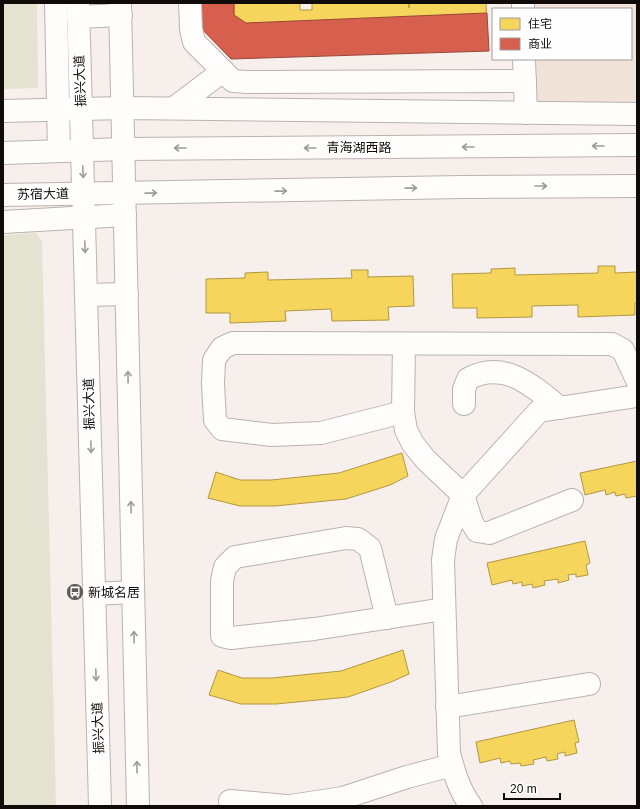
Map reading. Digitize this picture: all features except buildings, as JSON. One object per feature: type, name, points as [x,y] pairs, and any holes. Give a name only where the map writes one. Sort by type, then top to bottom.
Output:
[{"type":"main road","points":[[52,151],[58,109],[56,3]]},
{"type":"main road","points":[[190,3],[191,29],[194,42],[233,81],[525,81]]},
{"type":"main road","points":[[78,10],[121,9],[138,806]]},
{"type":"main road","name":"振兴大道","points":[[78,10],[85,217],[100,806]]},
{"type":"main road","points":[[524,60],[526,113]]},
{"type":"main road","points":[[174,108],[223,71]]},
{"type":"main road","points":[[3,111],[174,108],[637,114]]},
{"type":"main road","name":"青海湖西路","points":[[82,150],[637,146]]},
{"type":"main road","points":[[3,153],[82,150]]},
{"type":"main road","points":[[84,194],[455,187],[637,186]]},
{"type":"main road","name":"苏宿大道","points":[[3,195],[84,194]]},
{"type":"main road","points":[[3,222],[125,215]]},
{"type":"main road","points":[[87,295],[127,294]]},
{"type":"main road","points":[[403,412],[321,434],[272,435],[222,429],[215,420],[213,384],[214,360],[222,348],[233,343],[612,344],[637,342]]},
{"type":"main road","points":[[404,344],[403,412],[406,430],[413,444],[426,460],[463,496],[472,523],[477,530],[489,534],[572,500]]},
{"type":"main road","points":[[612,344],[623,350],[637,380]]},
{"type":"main road","points":[[464,404],[464,389],[468,379],[478,374],[493,371],[507,374],[532,385],[560,408]]},
{"type":"main road","points":[[471,806],[466,800],[455,776],[449,753],[444,609],[443,560],[446,538],[463,496],[539,411],[637,396]]},
{"type":"main road","points":[[387,618],[370,548],[358,539],[346,538],[235,557],[225,567],[222,581],[222,636],[231,638],[314,629],[387,618],[444,609]]},
{"type":"main road","points":[[94,594],[133,592]]},
{"type":"main road","points":[[447,707],[589,684]]},
{"type":"main road","points":[[290,806],[343,798],[407,777],[452,765]]},
{"type":"main road","points":[[230,801],[286,806]]},
{"type":"shaded area","points":[[522,3],[637,3],[637,120],[528,120],[525,60],[632,60],[632,8],[522,8]]},
{"type":"green space","points":[[3,3],[37,3],[38,88],[3,89]]},
{"type":"green space","points":[[36,233],[42,242],[56,806],[3,806],[3,235]]},
{"type":"place","name":"新城名居","points":[[75,592]]}]
